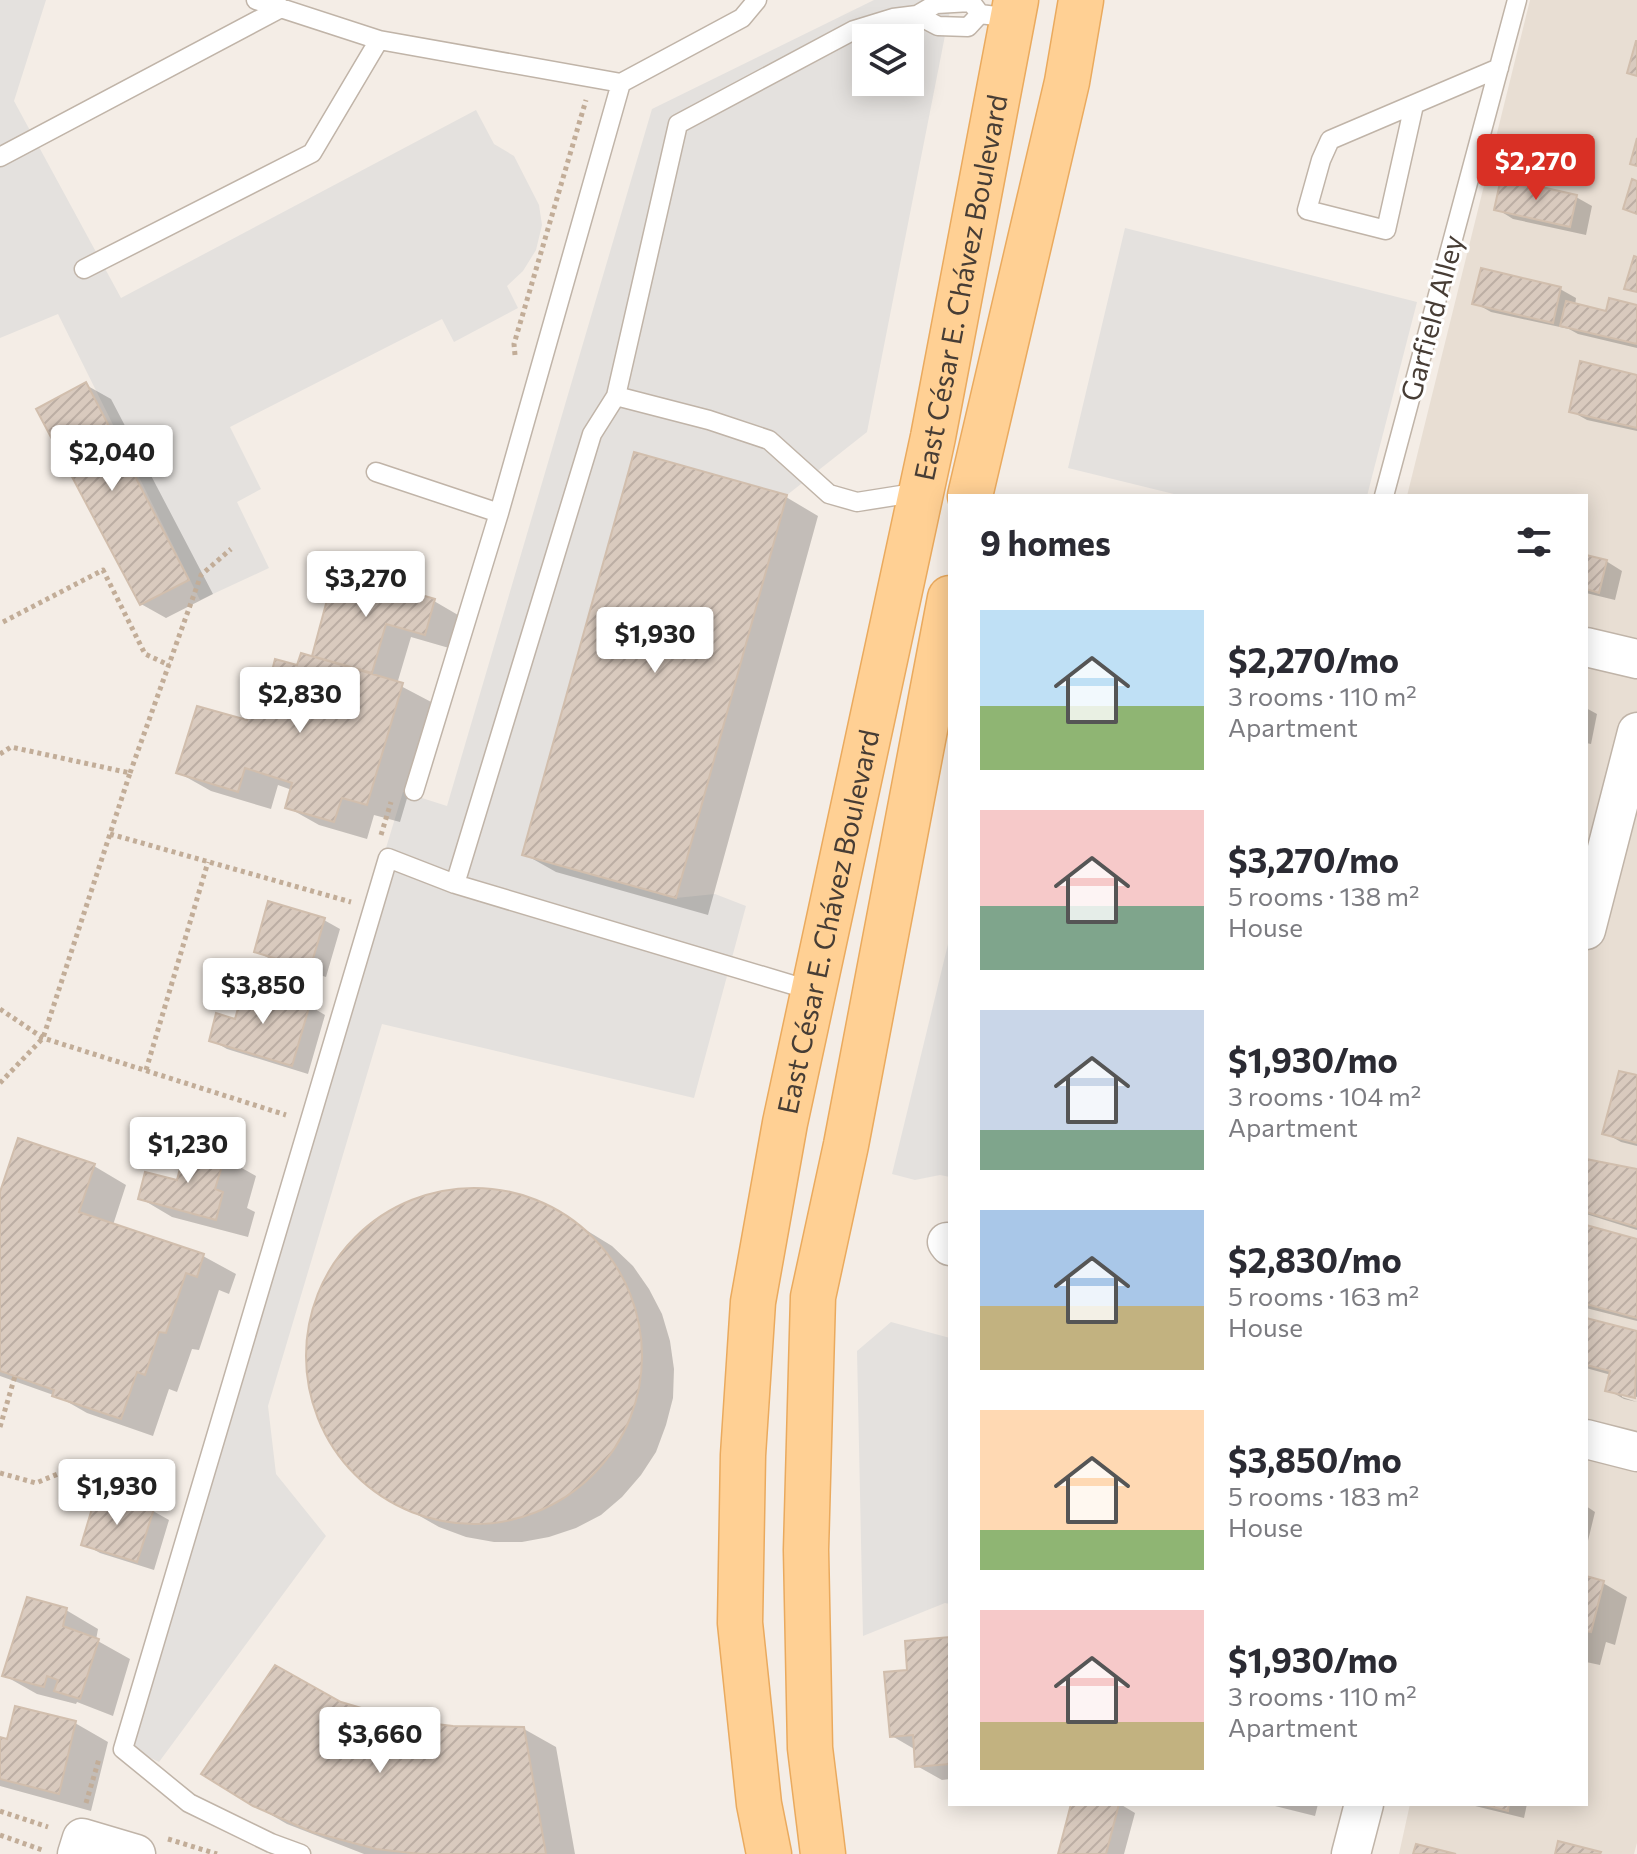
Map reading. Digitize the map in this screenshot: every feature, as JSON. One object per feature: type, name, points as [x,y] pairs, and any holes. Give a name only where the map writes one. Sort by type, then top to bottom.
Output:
[{"type":"main road","name":"East César E. Chávez Boulevard","points":[[972,494],[1067,82],[1081,0]]},
{"type":"main road","name":"East César E. Chávez Boulevard","points":[[769,1854],[759,1804],[740,1623],[743,1455],[753,1302],[785,1123],[921,492],[1003,11]]},
{"type":"main road","name":"East César E. Chávez Boulevard","points":[[823,1854],[810,1748],[806,1550],[813,1297],[846,1145],[948,609]]},
{"type":"street","points":[[921,492],[948,494]]},
{"type":"street","points":[[1588,647],[1637,659]]},
{"type":"street","points":[[1588,922],[1637,732]]},
{"type":"street","points":[[1588,1440],[1637,1452]]},
{"type":"street","points":[[1351,1854],[1363,1806]]},
{"type":"street","points":[[69,1849],[136,1854]]},
{"type":"lane","points":[[256,0],[379,40],[621,83],[742,18],[757,0]]},
{"type":"lane","name":"Garfield Alley","points":[[1385,494],[1517,0]]},
{"type":"lane","points":[[455,884],[592,434],[616,396],[678,124],[854,30],[893,18],[917,15],[936,4],[971,2],[1003,11]]},
{"type":"lane","points":[[0,157],[281,8]]},
{"type":"lane","points":[[84,269],[312,153],[379,40]]},
{"type":"lane","points":[[1414,105],[1386,230],[1307,210],[1330,140],[1499,68]]},
{"type":"lane","points":[[414,791],[499,513],[621,83]]},
{"type":"lane","points":[[616,396],[709,420],[769,440],[829,494],[857,502],[921,492]]},
{"type":"lane","points":[[376,472],[499,513]]},
{"type":"lane","points":[[301,1854],[271,1843],[189,1803],[123,1749],[388,858],[455,884],[813,991]]},
{"type":"path","points":[[0,1083],[43,1038],[130,773],[201,575],[231,549]]},
{"type":"path","points":[[1,620],[103,570],[145,654],[169,665]]},
{"type":"path","points":[[0,754],[11,747],[130,773]]},
{"type":"path","points":[[110,834],[360,904]]},
{"type":"path","points":[[146,1070],[208,862]]},
{"type":"path","points":[[0,1009],[43,1038],[294,1119]]},
{"type":"path","points":[[0,1427],[15,1376]]},
{"type":"path","points":[[0,1473],[36,1483],[89,1464],[180,1493]]},
{"type":"path","points":[[0,1811],[69,1849]]},
{"type":"path","points":[[0,1835],[43,1849],[69,1849]]},
{"type":"shaded area","points":[[0,0],[46,0],[14,101],[121,298],[476,110],[494,144],[514,156],[539,205],[542,225],[536,250],[523,271],[507,286],[518,308],[454,342],[442,319],[230,427],[261,489],[237,502],[269,568],[200,600],[58,314],[0,338]]},
{"type":"shaded area","points":[[874,0],[952,0],[867,432],[787,495],[634,452],[522,854],[676,898],[715,894],[746,906],[694,1098],[382,1024],[268,1406],[276,1474],[326,1536],[159,1762],[115,1741],[403,792],[447,806],[652,109]]},
{"type":"shaded area","points":[[1530,0],[1637,0],[1637,1843],[1634,1854],[1399,1854],[1410,1806],[1588,1806],[1588,494],[1407,494]]},
{"type":"shaded area","points":[[1125,228],[1417,302],[1368,494],[1174,494],[1068,468]]},
{"type":"shaded area","points":[[948,944],[948,1177],[940,1175],[915,1180],[892,1174]]},
{"type":"shaded area","points":[[891,1322],[948,1337],[948,1604],[863,1636],[857,1351]]},
{"type":"building","points":[[1637,41],[1637,76],[1627,73]]},
{"type":"building","points":[[1637,138],[1637,166],[1630,164]]},
{"type":"building","points":[[1501,178],[1577,195],[1570,227],[1494,210]]},
{"type":"building","points":[[1632,179],[1637,181],[1637,214],[1623,209]]},
{"type":"building","points":[[1634,256],[1637,257],[1637,292],[1624,289]]},
{"type":"building","points":[[1481,268],[1561,287],[1553,323],[1472,304]]},
{"type":"building","points":[[1609,298],[1637,305],[1637,344],[1560,326],[1566,301],[1606,311]]},
{"type":"building","points":[[1580,361],[1637,375],[1637,428],[1569,412]]},
{"type":"building","points":[[86,382],[189,580],[140,605],[36,409]]},
{"type":"building","points":[[634,452],[787,495],[676,898],[522,855]]},
{"type":"building","points":[[1588,555],[1607,560],[1599,593],[1588,590]]},
{"type":"building","points":[[335,570],[435,599],[425,635],[386,624],[372,673],[312,656]]},
{"type":"building","points":[[301,653],[403,683],[367,805],[342,798],[334,822],[285,808],[292,783],[245,768],[238,792],[176,773],[197,706],[247,720],[260,676],[270,679],[275,659],[297,665]]},
{"type":"building","points":[[268,901],[325,918],[310,969],[254,952]]},
{"type":"building","points":[[245,984],[310,1004],[292,1066],[209,1041],[216,1013],[235,1019]]},
{"type":"building","points":[[1619,1071],[1637,1075],[1637,1143],[1602,1134]]},
{"type":"building","points":[[18,1138],[95,1164],[79,1212],[204,1254],[197,1277],[186,1273],[166,1333],[159,1332],[145,1375],[137,1372],[121,1419],[52,1396],[54,1390],[0,1371],[0,1192]]},
{"type":"building","points":[[186,1145],[225,1156],[215,1189],[223,1192],[216,1220],[138,1199],[145,1172],[177,1180]]},
{"type":"building","points":[[1588,1159],[1637,1169],[1637,1227],[1588,1213]]},
{"type":"building","points":[[474,1188],[507,1191],[538,1201],[567,1216],[593,1237],[614,1263],[629,1292],[639,1323],[642,1356],[639,1389],[629,1420],[614,1449],[593,1475],[567,1496],[538,1511],[507,1521],[474,1524],[441,1521],[410,1511],[381,1496],[355,1475],[334,1449],[319,1420],[309,1389],[306,1356],[309,1323],[319,1292],[334,1263],[355,1237],[381,1216],[410,1201],[441,1191]]},
{"type":"building","points":[[1588,1226],[1637,1239],[1637,1318],[1588,1305]]},
{"type":"building","points":[[1588,1319],[1637,1331],[1635,1398],[1605,1391],[1610,1371],[1588,1366]]},
{"type":"building","points":[[97,1492],[154,1509],[137,1562],[81,1545]]},
{"type":"building","points":[[1588,1577],[1604,1581],[1591,1632],[1588,1631]]},
{"type":"building","points":[[27,1597],[67,1608],[63,1626],[99,1639],[80,1699],[54,1691],[58,1680],[47,1676],[44,1687],[2,1676]]},
{"type":"building","points":[[948,1637],[948,1764],[915,1767],[913,1735],[890,1737],[884,1672],[907,1670],[905,1641]]},
{"type":"building","points":[[275,1665],[341,1702],[402,1720],[453,1726],[524,1727],[546,1854],[420,1854],[376,1849],[312,1832],[253,1806],[201,1774]]},
{"type":"building","points":[[15,1706],[76,1721],[59,1794],[0,1779],[0,1737],[7,1739]]},
{"type":"building","points":[[1070,1806],[1118,1806],[1106,1854],[1058,1854]]},
{"type":"building","points":[[1489,1806],[1509,1806],[1508,1811]]},
{"type":"building","points":[[1558,1841],[1601,1852],[1555,1854]]},
{"type":"building","points":[[1416,1844],[1456,1854],[1413,1854]]}]
